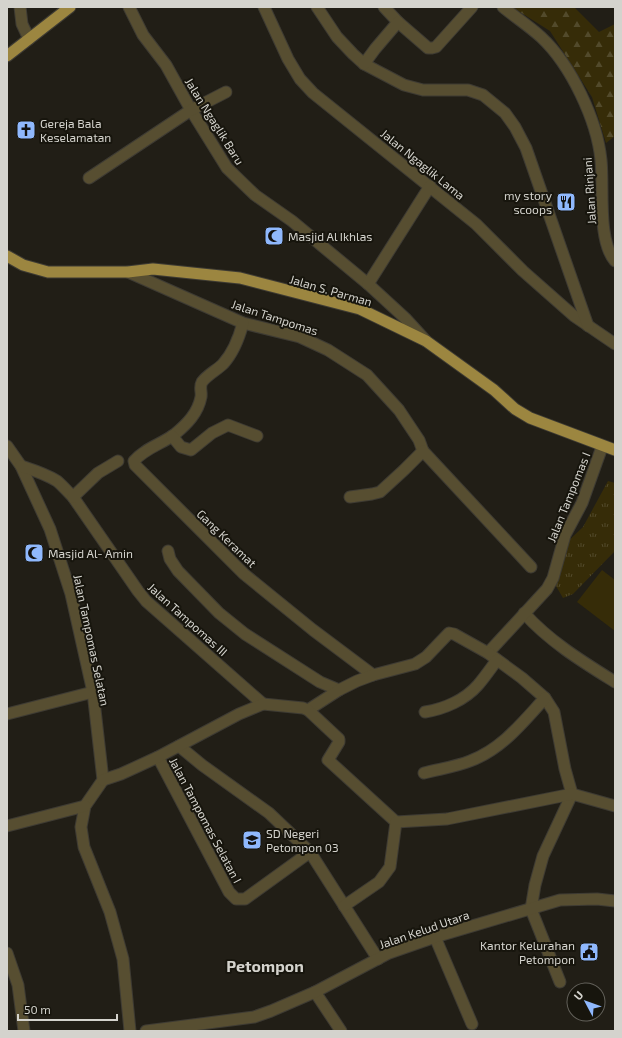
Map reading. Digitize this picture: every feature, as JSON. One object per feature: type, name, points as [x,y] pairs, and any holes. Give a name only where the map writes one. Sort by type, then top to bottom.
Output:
[{"type":"highway","points":[[7,56],[70,7]]},
{"type":"highway","name":"Jalan S. Parman","points":[[7,256],[23,265],[48,272],[128,272],[153,269],[221,276],[262,283],[360,309],[426,341],[494,390],[515,409],[530,418],[615,450]]},
{"type":"street","points":[[20,7],[22,24],[29,39]]},
{"type":"street","name":"Jalan Ngaglik Baru","points":[[129,7],[143,35],[166,65],[191,110],[227,168],[255,195],[292,220],[368,284],[405,318],[426,341]]},
{"type":"street","name":"Jalan Ngaglik Lama","points":[[264,7],[288,59],[300,79],[313,93],[476,224],[523,271],[574,316],[615,344]]},
{"type":"street","points":[[318,7],[337,37],[364,64],[404,85],[423,90],[468,90],[482,95],[504,113],[515,127],[526,148],[588,326]]},
{"type":"street","points":[[384,7],[398,22],[428,48],[436,47],[472,7]]},
{"type":"street","name":"Jalan Rinjani","points":[[503,7],[542,38],[563,62],[576,83],[595,130],[602,160],[602,203],[605,241],[612,258],[615,261]]},
{"type":"street","points":[[364,64],[398,22]]},
{"type":"street","points":[[89,178],[191,110],[226,92]]},
{"type":"street","points":[[368,284],[430,186]]},
{"type":"street","name":"Jalan Tampomas","points":[[128,272],[243,323],[300,337],[328,350],[366,375],[399,410],[419,440],[423,451],[531,567]]},
{"type":"street","name":"Gang Keramat","points":[[243,323],[240,336],[223,364],[201,383],[201,395],[196,413],[172,436],[140,454],[134,461],[135,466],[244,574],[313,630],[372,675]]},
{"type":"street","points":[[172,436],[181,447],[191,450],[212,433],[228,425],[257,436]]},
{"type":"street","name":"Jalan Tampomas Selatan","points":[[7,446],[21,466],[50,529],[71,594],[93,692],[103,780]]},
{"type":"street","name":"Jalan Tampomas I","points":[[425,712],[437,710],[466,697],[479,684],[493,656],[524,613],[547,589],[553,578],[564,535],[582,503],[602,446]]},
{"type":"street","points":[[350,496],[380,492],[423,451]]},
{"type":"street","points":[[73,497],[98,474],[118,461]]},
{"type":"street","name":"Jalan Tampomas III","points":[[21,466],[42,473],[56,481],[73,497],[146,601],[263,704]]},
{"type":"street","points":[[168,551],[170,558],[178,571],[219,613],[245,634],[320,682],[339,690]]},
{"type":"street","points":[[524,613],[537,628],[571,654],[615,682]]},
{"type":"street","points":[[308,710],[339,690],[372,675],[415,664],[426,656],[449,633],[454,634],[493,656],[545,698],[554,712],[565,769],[572,794],[543,856],[531,909],[560,982]]},
{"type":"street","points":[[7,713],[93,692]]},
{"type":"street","points":[[424,773],[469,762],[486,754],[506,740],[545,698]]},
{"type":"street","points":[[130,1031],[123,959],[110,912],[84,847],[81,827],[85,806],[103,780],[121,774],[158,757],[239,714],[263,704],[281,705],[308,710],[339,739],[328,760],[396,822],[447,818],[572,794],[615,806]]},
{"type":"street","name":"Jalan Tampomas Selatan I","points":[[180,746],[202,765],[269,813],[310,852],[378,959]]},
{"type":"street","name":"Jalan Tampomas Selatan I","points":[[158,757],[229,892],[236,899],[245,899],[310,852]]},
{"type":"street","points":[[7,826],[85,806]]},
{"type":"street","points":[[344,906],[378,882],[390,867],[396,822]]},
{"type":"street","name":"Jalan Kelud Utara","points":[[146,1031],[254,1017],[272,1011],[315,992],[389,954],[434,937],[560,900],[596,899],[615,901]]},
{"type":"street","points":[[434,937],[472,1024]]},
{"type":"street","points":[[7,953],[18,985],[24,1031]]},
{"type":"street","points":[[315,992],[341,1031]]},
{"type":"green space","points":[[512,7],[574,7],[599,32],[615,24],[615,136],[606,143],[592,97],[550,31]]},
{"type":"green space","points":[[608,481],[615,483],[615,551],[573,594],[563,598],[556,586],[557,571],[564,545],[583,527]]},
{"type":"green space","points":[[602,570],[615,580],[615,631],[577,602]]},
{"type":"place","name":"Gereja Bala Keselamatan","points":[[26,130]]},
{"type":"place","name":"my story scoops","points":[[566,202]]},
{"type":"place","name":"Masjid Al Ikhlas","points":[[274,236]]},
{"type":"place","name":"Masjid Al- Amin","points":[[34,553]]},
{"type":"place","name":"SD Negeri Petompon 03","points":[[252,840]]},
{"type":"place","name":"Kantor Kelurahan Petompon","points":[[589,952]]},
{"type":"district","name":"Petompon","points":[[265,965]]}]
